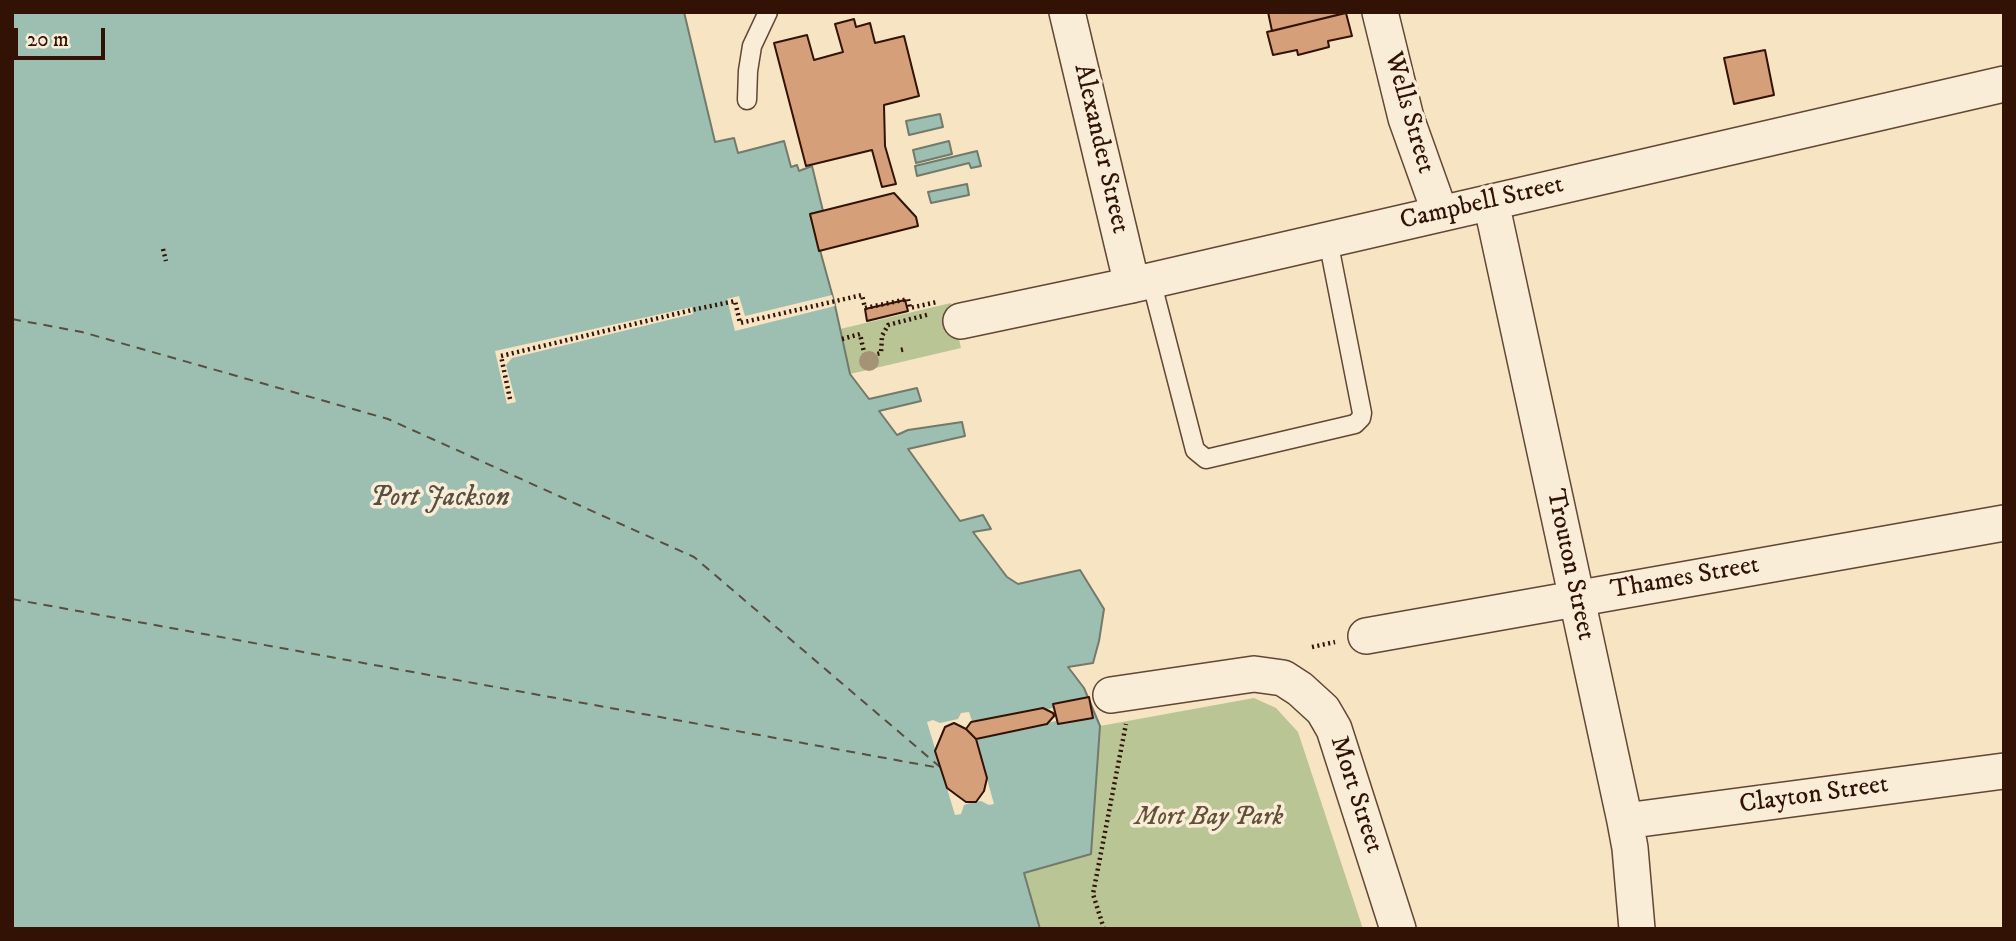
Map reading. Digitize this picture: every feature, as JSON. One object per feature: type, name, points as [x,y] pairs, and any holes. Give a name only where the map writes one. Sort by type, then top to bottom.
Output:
[{"type":"street","name":"Alexander Street","points":[[1067,12],[1141,282]]},
{"type":"street","name":"Wells Street","points":[[1380,12],[1406,118],[1440,213]]},
{"type":"street","name":"Campbell Street","points":[[954,310],[1141,282],[2004,84]]},
{"type":"street","name":"Trouton Street","points":[[1491,202],[1625,821],[1637,929]]},
{"type":"street","name":"Thames Street","points":[[1366,636],[2004,523]]},
{"type":"street","name":"Mort Street","points":[[1119,694],[1254,674],[1283,678],[1300,689],[1323,710],[1334,729],[1398,929]]},
{"type":"street","name":"Clayton Street","points":[[1625,821],[2004,771]]},
{"type":"lane","points":[[747,100],[752,46],[768,12]]},
{"type":"lane","points":[[1141,282],[1195,450],[1206,459],[1355,425],[1361,418],[1328,240]]},
{"type":"path","points":[[163,249],[166,261]]},
{"type":"path","points":[[510,399],[501,356],[735,301],[740,323],[862,295],[865,307],[908,299],[910,308],[954,310]]},
{"type":"path","points":[[842,339],[860,334],[865,357],[881,353],[885,328],[893,323],[936,313],[941,315],[945,323],[954,310]]},
{"type":"path","points":[[1104,929],[1093,894],[1126,721],[1119,694]]},
{"type":"green space","points":[[951,303],[961,348],[850,374],[840,329]]},
{"type":"green space","name":"Mort Bay Park","points":[[1254,698],[1276,708],[1298,732],[1363,929],[1040,929],[1024,873],[1091,854],[1100,726]]},
{"type":"water","name":"Port Jackson","points":[[12,12],[684,12],[715,142],[734,138],[738,153],[784,141],[791,167],[797,165],[799,171],[812,166],[823,211],[810,214],[834,301],[850,374],[869,399],[917,388],[921,401],[879,411],[897,435],[908,430],[962,422],[965,436],[908,449],[960,521],[983,515],[991,529],[973,532],[1007,577],[1018,584],[1080,570],[1104,609],[1093,663],[1068,667],[1084,688],[1100,726],[1091,854],[1024,873],[1040,929],[12,927]]},
{"type":"water","points":[[940,114],[943,127],[909,135],[906,121]]},
{"type":"water","points":[[949,141],[952,154],[916,163],[913,150]]},
{"type":"water","points":[[977,151],[981,166],[971,168],[969,163],[917,176],[915,166]]},
{"type":"water","points":[[967,184],[969,195],[931,203],[928,192]]},
{"type":"pier","points":[[832,295],[835,306],[735,331],[727,299],[739,296],[745,316]]},
{"type":"pier","points":[[692,307],[693,314],[512,358],[506,365],[516,402],[507,404],[495,351]]},
{"type":"pier","points":[[1089,697],[1093,718],[1058,724],[1056,721],[976,739],[994,804],[981,801],[970,803],[964,805],[961,814],[955,815],[927,722],[933,720],[940,723],[958,719],[961,713],[969,712],[972,721],[1054,708],[1053,704]]},
{"type":"building","points":[[1268,12],[1341,12],[1341,14],[1272,31]]},
{"type":"building","points":[[1346,13],[1352,36],[1328,41],[1329,47],[1298,55],[1297,50],[1273,55],[1267,32]]},
{"type":"building","points":[[854,19],[856,27],[870,23],[875,43],[904,36],[919,96],[884,105],[885,146],[896,184],[882,187],[872,150],[806,166],[774,43],[807,35],[814,60],[843,52],[835,24]]},
{"type":"building","points":[[1765,50],[1774,95],[1734,104],[1724,58]]},
{"type":"building","points":[[894,193],[916,217],[918,226],[819,251],[810,214]]},
{"type":"building","points":[[905,300],[908,311],[867,321],[865,309]]},
{"type":"building","points":[[1089,697],[1093,718],[1058,724],[1053,704]]},
{"type":"building","points":[[1043,708],[1054,716],[1047,724],[976,739],[966,729],[971,722]]},
{"type":"building","points":[[954,723],[966,729],[976,739],[987,778],[984,791],[976,802],[966,802],[947,788],[935,751],[945,727]]},
{"type":"ferry route","points":[[12,319],[82,332],[388,419],[694,557],[940,767]]},
{"type":"ferry route","points":[[12,599],[940,768]]}]
